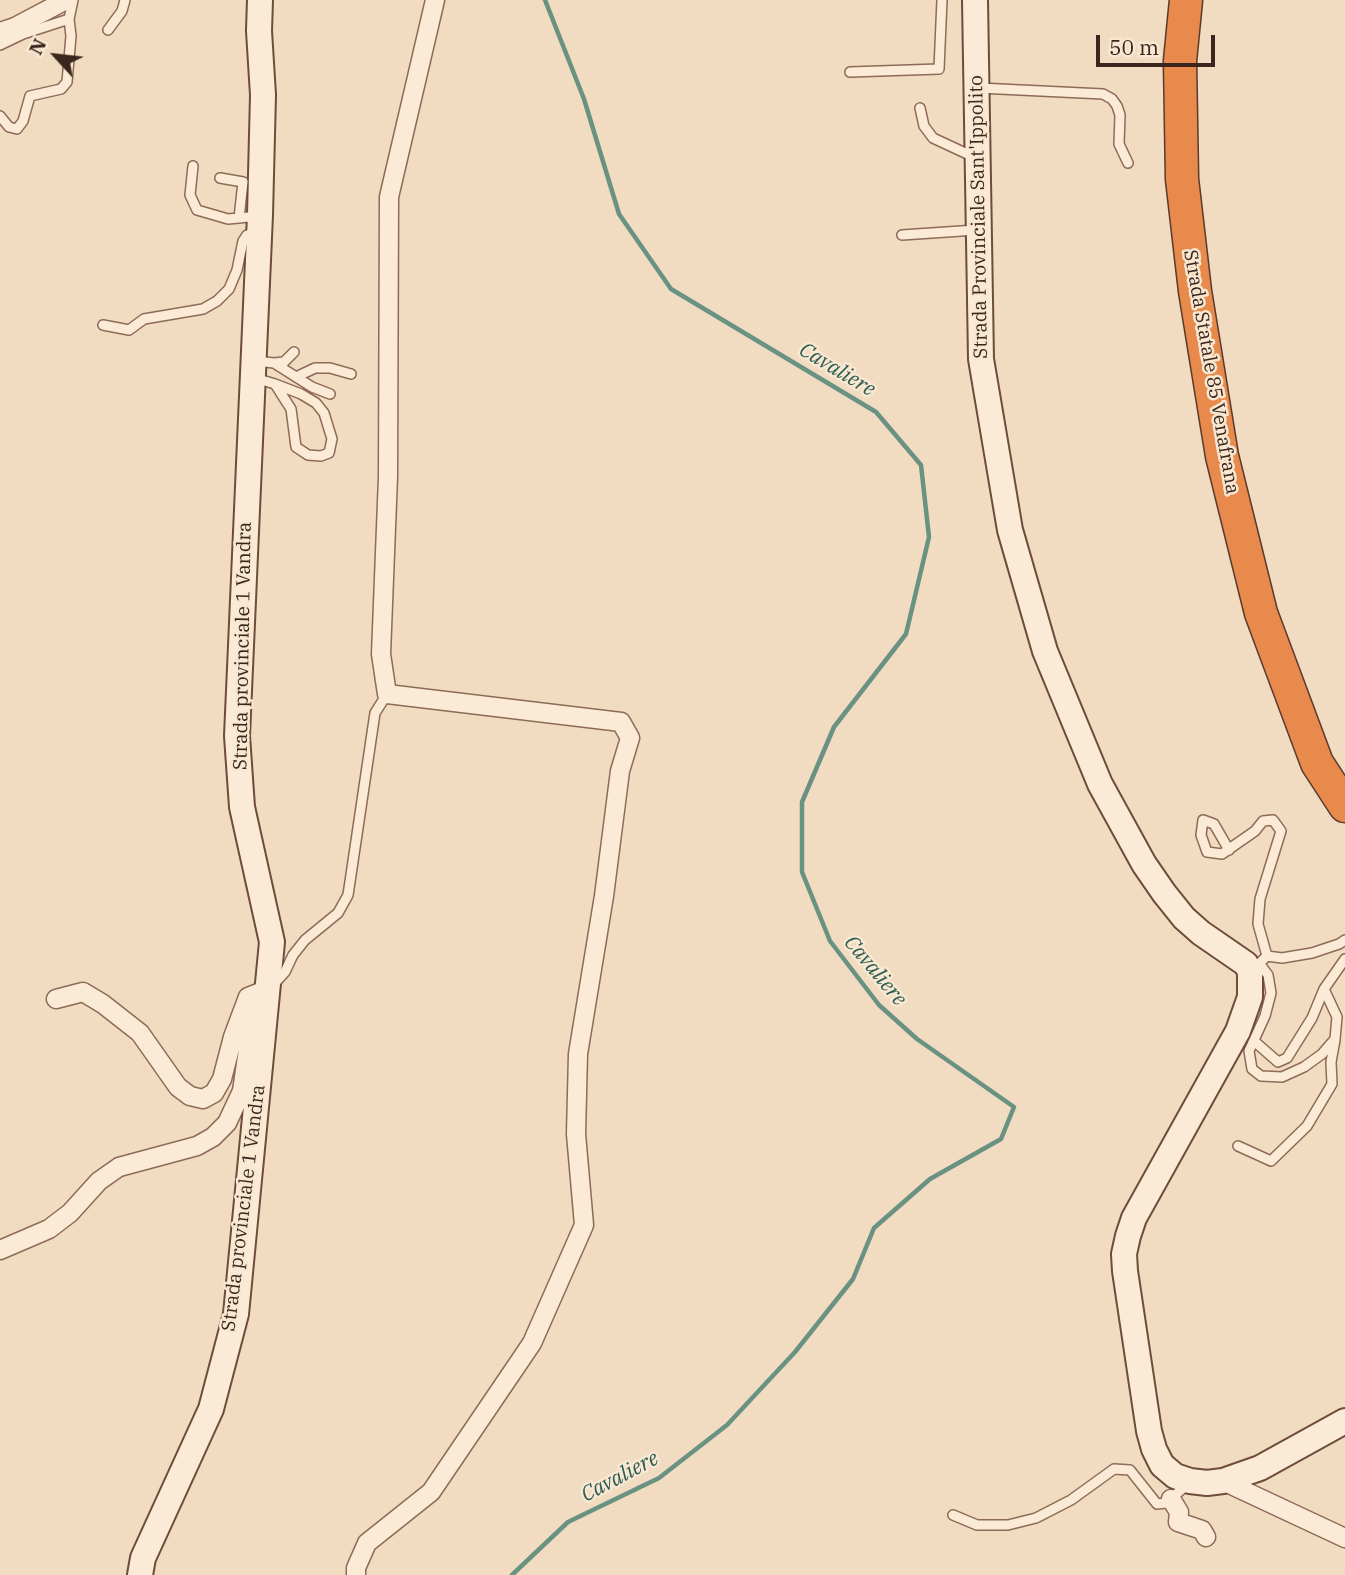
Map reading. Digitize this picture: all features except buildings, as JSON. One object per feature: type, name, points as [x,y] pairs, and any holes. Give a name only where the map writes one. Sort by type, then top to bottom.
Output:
[{"type":"highway","name":"Strada Statale 85 Venafrana","points":[[1186,0],[1180,61],[1182,180],[1195,292],[1222,456],[1261,613],[1317,763],[1345,807]]},
{"type":"main road","name":"Strada provinciale 1 Vandra","points":[[251,0],[259,31]]},
{"type":"main road","name":"Strada provinciale 1 Vandra","points":[[140,1575],[143,1558],[211,1409],[236,1314],[263,990],[272,942],[242,807],[237,736],[264,371],[252,222],[263,95],[260,0]]},
{"type":"main road","name":"Strada Provinciale Sant'Ippolito","points":[[975,0],[981,359],[1010,530],[1045,651],[1100,784],[1144,864],[1184,918],[1201,933],[1246,964],[1258,964]]},
{"type":"main road","points":[[1258,964],[1238,1031],[1133,1218],[1124,1254],[1149,1431],[1154,1449],[1163,1465],[1175,1476],[1190,1482],[1223,1481],[1260,1468],[1345,1421]]},
{"type":"street","points":[[0,32],[66,0]]},
{"type":"street","points":[[356,1575],[356,1568],[367,1544],[431,1492],[532,1343],[584,1225],[576,1134],[578,1054],[604,896],[620,771],[630,738],[621,722],[387,694],[381,654],[388,477],[389,197],[435,0]]},
{"type":"street","points":[[56,999],[83,992],[103,1004],[140,1033],[178,1087],[190,1097],[204,1098],[214,1093],[222,1079],[248,997],[263,990]]},
{"type":"street","points":[[0,1250],[49,1229],[70,1213],[99,1181],[119,1167],[197,1146],[213,1137],[228,1123],[242,1091],[263,990]]},
{"type":"street","points":[[1223,1481],[1345,1538]]},
{"type":"street","points":[[1171,1499],[1179,1512],[1178,1522],[1202,1530],[1206,1537]]},
{"type":"lane","points":[[0,116],[9,127],[17,129],[23,121],[30,96],[61,89],[67,82],[71,36],[69,19],[74,0]]},
{"type":"lane","points":[[108,30],[122,11],[125,0]]},
{"type":"lane","points":[[850,72],[939,69],[942,0]]},
{"type":"lane","points":[[0,45],[23,34],[69,19]]},
{"type":"lane","points":[[977,88],[1103,94],[1117,106],[1120,115],[1119,144],[1128,163]]},
{"type":"lane","points":[[920,108],[923,126],[933,138],[978,159]]},
{"type":"lane","points":[[193,166],[190,195],[197,210],[228,219],[252,222]]},
{"type":"lane","points":[[103,325],[129,330],[144,319],[203,309],[217,301],[229,289],[237,270],[243,241],[252,222],[243,182],[220,178]]},
{"type":"lane","points":[[902,235],[978,230]]},
{"type":"lane","points":[[264,371],[284,362],[294,352]]},
{"type":"lane","points":[[296,377],[315,368],[330,368],[351,374]]},
{"type":"lane","points":[[264,371],[316,403],[324,413],[332,439],[329,453],[321,456],[308,455],[296,447],[291,409],[264,371]]},
{"type":"lane","points":[[264,371],[296,377],[330,394]]},
{"type":"lane","points":[[263,990],[285,972],[293,955],[305,940],[338,913],[348,895],[375,713],[387,694]]},
{"type":"lane","points":[[1229,850],[1255,831],[1263,821],[1273,820],[1281,831],[1260,899],[1258,964],[1268,975],[1271,993],[1265,1016],[1249,1051],[1252,1069],[1261,1076],[1282,1077],[1304,1067],[1322,1054],[1335,1039]]},
{"type":"lane","points":[[1258,964],[1312,953],[1345,940]]},
{"type":"lane","points":[[1254,1041],[1278,1062],[1287,1058],[1312,1018],[1324,989],[1345,959]]},
{"type":"lane","points":[[1238,1146],[1271,1161],[1307,1126],[1332,1084],[1331,1062],[1338,1017],[1324,989]]},
{"type":"lane","points":[[953,1515],[977,1525],[1009,1525],[1036,1518],[1071,1500],[1114,1469],[1130,1470],[1157,1504],[1167,1503],[1190,1482]]},
{"type":"waterway","name":"Cavaliere","points":[[512,1575],[568,1522],[659,1478],[727,1425],[795,1352],[853,1279],[874,1228],[930,1179],[1001,1139],[1014,1107],[917,1039],[879,1005],[830,941],[802,872],[802,802],[834,727],[906,634],[929,537],[921,465],[876,412],[671,289],[619,214],[584,99],[545,0]]}]
